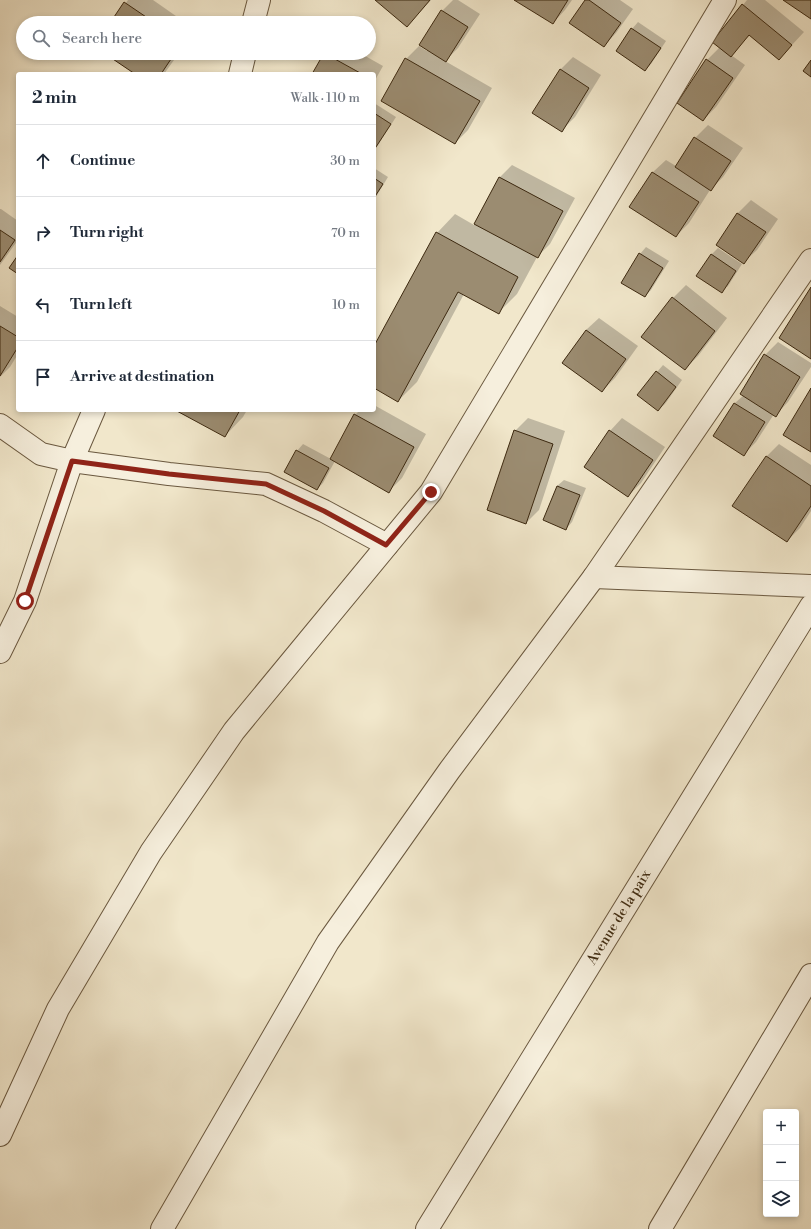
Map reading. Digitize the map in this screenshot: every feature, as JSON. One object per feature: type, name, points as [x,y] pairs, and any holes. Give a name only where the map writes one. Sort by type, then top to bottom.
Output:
[{"type":"street","points":[[255,16],[258,0]]},
{"type":"street","points":[[0,1135],[58,1009],[151,852],[234,731],[431,492],[725,0]]},
{"type":"street","points":[[240,72],[243,60]]},
{"type":"street","points":[[162,1229],[328,942],[450,771],[594,577],[811,260]]},
{"type":"street","points":[[0,652],[25,601],[72,461],[93,412]]},
{"type":"street","points":[[0,425],[40,454],[72,461],[169,474],[266,484],[324,511],[386,545]]},
{"type":"street","points":[[594,577],[811,586]]},
{"type":"street","name":"Avenue de la paix","points":[[427,1229],[811,606]]},
{"type":"street","points":[[660,1229],[811,975]]},
{"type":"building","points":[[375,0],[430,0],[407,27]]},
{"type":"building","points":[[514,0],[568,0],[553,24]]},
{"type":"building","points":[[585,0],[589,0],[621,23],[604,47],[569,23]]},
{"type":"building","points":[[783,0],[811,0],[811,19]]},
{"type":"building","points":[[124,2],[145,16],[115,16]]},
{"type":"building","points":[[742,4],[792,45],[779,60],[749,35],[731,57],[712,42]]},
{"type":"building","points":[[441,10],[468,27],[446,62],[419,45]]},
{"type":"building","points":[[631,28],[661,48],[645,71],[616,51]]},
{"type":"building","points":[[405,58],[480,101],[455,144],[381,101]]},
{"type":"building","points":[[706,59],[733,78],[703,121],[677,103]]},
{"type":"building","points":[[114,60],[170,60],[162,72],[132,72]]},
{"type":"building","points":[[320,60],[337,60],[358,72],[313,72]]},
{"type":"building","points":[[811,60],[811,77],[803,71]]},
{"type":"building","points":[[560,69],[589,88],[562,132],[532,113]]},
{"type":"building","points":[[376,114],[391,124],[376,147]]},
{"type":"building","points":[[694,137],[731,161],[711,191],[675,167]]},
{"type":"building","points":[[652,172],[699,202],[676,237],[629,207]]},
{"type":"building","points":[[499,177],[563,211],[538,258],[474,224]]},
{"type":"building","points":[[376,179],[383,184],[376,195]]},
{"type":"building","points":[[737,213],[766,232],[744,264],[716,245]]},
{"type":"building","points":[[0,230],[15,240],[0,262]]},
{"type":"building","points":[[436,232],[518,277],[499,314],[458,292],[398,402],[376,389],[376,342]]},
{"type":"building","points":[[639,253],[663,268],[645,297],[621,283]]},
{"type":"building","points":[[711,254],[736,271],[722,293],[696,276]]},
{"type":"building","points":[[16,258],[16,273],[9,268]]},
{"type":"building","points":[[811,287],[811,359],[779,338]]},
{"type":"building","points":[[672,297],[715,331],[685,370],[641,337]]},
{"type":"building","points":[[0,326],[16,336],[16,350],[0,376]]},
{"type":"building","points":[[586,330],[626,359],[602,392],[562,363]]},
{"type":"building","points":[[764,354],[800,377],[776,417],[740,394]]},
{"type":"building","points":[[656,371],[676,387],[658,411],[637,395]]},
{"type":"building","points":[[811,388],[811,452],[783,435]]},
{"type":"building","points":[[734,403],[765,422],[744,456],[713,436]]},
{"type":"building","points":[[179,412],[239,412],[225,437]]},
{"type":"building","points":[[354,414],[414,447],[389,493],[330,459]]},
{"type":"building","points":[[514,430],[553,444],[526,524],[487,510]]},
{"type":"building","points":[[609,430],[653,460],[628,497],[584,467]]},
{"type":"building","points":[[296,450],[329,468],[317,490],[284,472]]},
{"type":"building","points":[[766,456],[811,486],[811,506],[787,542],[732,506]]},
{"type":"building","points":[[557,486],[580,495],[566,530],[543,520]]},
{"type":"route","points":[[25,601],[72,461],[169,474],[266,484],[324,511],[386,545],[431,492]]}]
